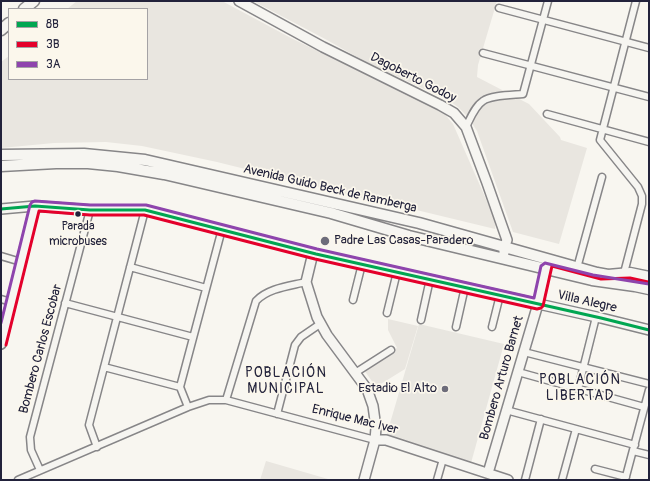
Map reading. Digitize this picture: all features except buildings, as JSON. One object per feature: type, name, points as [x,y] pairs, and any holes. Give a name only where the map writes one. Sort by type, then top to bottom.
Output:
[{"type":"main road","name":"Dagoberto Godoy","points":[[239,1],[323,47],[440,105],[458,116],[466,127],[487,183],[505,244],[504,254],[509,260]]},
{"type":"main road","name":"Avenida Guido Beck de Ramberga","points":[[1,155],[84,154],[144,160],[419,224],[489,244],[505,244],[547,264],[592,280],[649,289]]},
{"type":"main road","name":"Avenida Guido Beck de Ramberga","points":[[1,162],[16,165]]},
{"type":"main road","name":"Avenida Guido Beck de Ramberga","points":[[1,166],[88,163],[118,166],[164,174],[331,213],[387,231],[509,260],[577,268],[602,274],[624,273],[649,277]]},
{"type":"main road","points":[[1,342],[35,206]]},
{"type":"main road","name":"Villa Alegre","points":[[1,209],[35,206],[90,210],[145,210],[312,253],[596,316],[649,330]]},
{"type":"main road","points":[[416,238],[419,224]]},
{"type":"main road","points":[[312,253],[306,282],[320,324],[327,336],[367,389],[374,406],[376,428],[375,440],[364,480]]},
{"type":"main road","name":"Bombero Arturo Barnet","points":[[487,477],[538,304],[547,264]]},
{"type":"main road","name":"Enrique Mac Iver","points":[[375,440],[386,440],[444,459],[487,477],[508,480]]},
{"type":"street","points":[[466,127],[482,101],[488,98],[523,94],[548,1]]},
{"type":"street","points":[[624,273],[642,204],[642,196],[638,187],[600,140],[636,1]]},
{"type":"street","points":[[499,8],[649,48]]},
{"type":"street","points":[[483,53],[649,97]]},
{"type":"street","points":[[547,114],[649,142]]},
{"type":"street","points":[[577,268],[602,177]]},
{"type":"street","name":"Bombero Carlos Escobar","points":[[40,470],[31,450],[30,437],[90,210]]},
{"type":"street","points":[[96,447],[89,426],[145,210]]},
{"type":"street","points":[[188,407],[180,387],[222,229]]},
{"type":"street","points":[[1,256],[21,262]]},
{"type":"street","points":[[353,300],[362,264]]},
{"type":"street","points":[[130,267],[206,288]]},
{"type":"street","points":[[387,313],[397,272]]},
{"type":"street","points":[[421,320],[430,279]]},
{"type":"street","points":[[226,400],[256,301],[268,292],[306,282]]},
{"type":"street","points":[[456,327],[465,287]]},
{"type":"street","points":[[492,326],[500,295]]},
{"type":"street","points":[[1,299],[11,302]]},
{"type":"street","points":[[65,304],[193,337]]},
{"type":"street","points":[[578,389],[596,316]]},
{"type":"street","points":[[277,414],[295,345],[301,337],[320,324]]},
{"type":"street","points":[[355,373],[391,350]]},
{"type":"street","points":[[524,352],[649,384]]},
{"type":"street","points":[[104,367],[180,387]]},
{"type":"street","points":[[518,372],[644,407]]},
{"type":"street","points":[[595,469],[626,479],[649,390]]},
{"type":"street","name":"Enrique Mac Iver","points":[[40,470],[188,407],[209,400],[226,400],[375,440]]},
{"type":"street","points":[[506,410],[576,429],[634,448],[649,455]]},
{"type":"street","points":[[525,480],[541,419]]},
{"type":"street","points":[[562,480],[576,429]]},
{"type":"street","points":[[437,480],[444,459]]},
{"type":"street","points":[[18,480],[40,470]]},
{"type":"shaded area","points":[[77,1],[222,1],[291,38],[443,112],[453,124],[496,222],[495,229],[217,162],[142,146],[106,142],[54,143],[1,148],[1,62],[8,57],[8,80],[148,80],[148,8],[68,8]]},
{"type":"shaded area","points":[[253,1],[497,1],[478,65],[477,77],[529,104],[560,137],[561,140],[587,148],[559,244],[513,232],[477,131],[468,117],[458,107],[448,100],[366,62]]},
{"type":"shaded area","points":[[432,231],[462,239],[471,244],[500,250],[500,253],[427,234]]},
{"type":"shaded area","points":[[388,319],[418,326],[405,369],[376,387],[364,370],[397,348],[388,330]]},
{"type":"shaded area","name":"Estadio El Alto","points":[[419,324],[504,344],[471,463],[386,437]]},
{"type":"shaded area","points":[[266,461],[328,479],[328,480],[260,480]]},
{"type":"transit line","name":"3A","points":[[1,323],[30,205],[35,201],[90,205],[146,205],[317,249],[534,298],[541,266],[545,263],[593,275],[649,284]]},
{"type":"transit line","name":"8B","points":[[1,209],[35,206],[90,210],[145,210],[316,254],[649,330]]},
{"type":"transit line","name":"3B","points":[[6,345],[39,211],[90,215],[144,215],[315,259],[537,309],[543,306],[552,266],[601,279],[630,278],[648,282]]},
{"type":"place","name":"Parada microbuses","points":[[78,214]]},
{"type":"place","name":"Padre Las Casas-Paradero","points":[[325,241]]},
{"type":"place","name":"Estadio El Alto","points":[[445,389]]},
{"type":"district","name":"POBLACIÓN MUNICIPAL","points":[[286,382]]},
{"type":"district","name":"POBLACIÓN LIBERTAD","points":[[580,388]]}]
